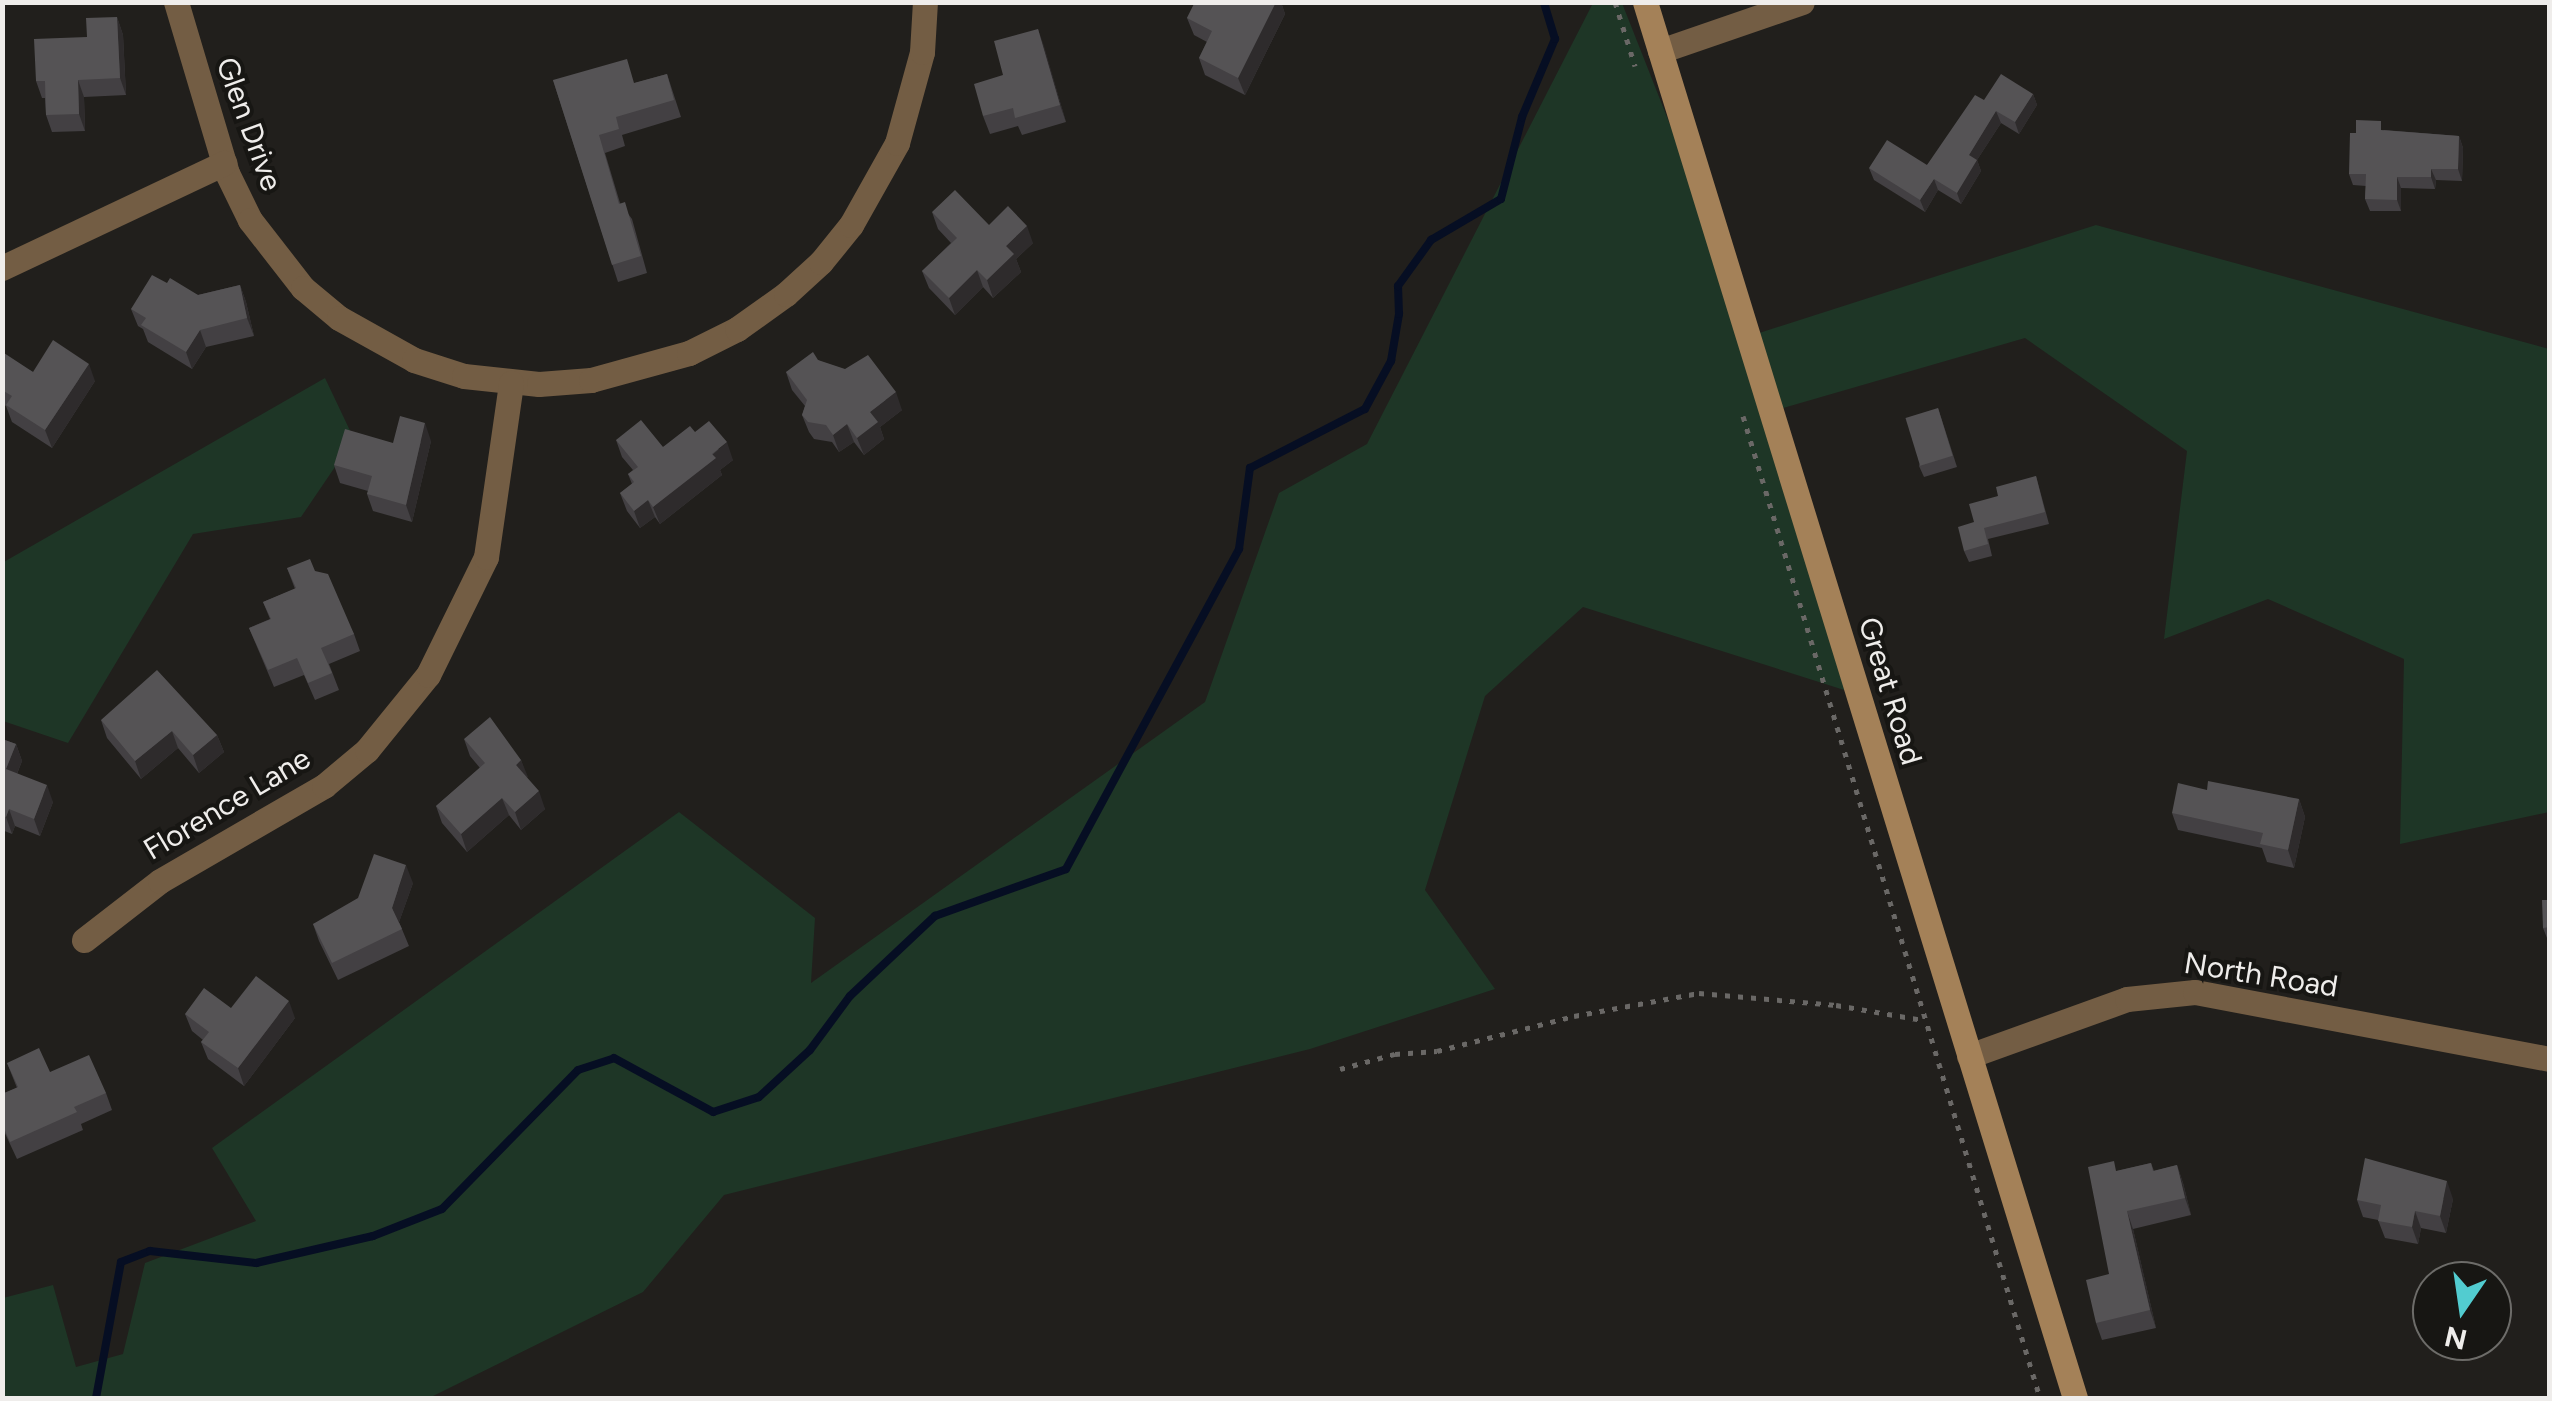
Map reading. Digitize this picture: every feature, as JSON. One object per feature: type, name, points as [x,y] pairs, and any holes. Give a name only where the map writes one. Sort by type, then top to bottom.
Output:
[{"type":"street","name":"Glen Drive","points":[[176,2],[224,163],[250,220],[276,258],[338,318],[414,360],[464,376],[511,382],[591,380],[644,369],[736,329],[786,294],[851,225],[897,142],[922,52],[925,2]]},
{"type":"street","name":"Great Road","points":[[1646,2],[2075,1398]]},
{"type":"street","points":[[1660,51],[1802,2]]},
{"type":"street","points":[[2,268],[224,163]]},
{"type":"street","name":"Florence Lane","points":[[84,940],[160,882],[324,786],[367,750],[409,700],[452,633],[486,557],[511,382]]},
{"type":"street","name":"North Road","points":[[1969,1056],[2127,999],[2196,992],[2550,1059]]},
{"type":"path","points":[[1615,2],[1638,76]]},
{"type":"path","points":[[1740,405],[2040,1398]]},
{"type":"path","points":[[1340,1069],[1699,993],[1836,1005],[1923,1020]]},
{"type":"green space","points":[[1593,3],[1622,3],[1753,335],[2096,225],[2549,349],[2549,812],[2400,844],[2404,659],[2268,599],[2164,639],[2187,451],[2025,338],[1776,410],[1863,696],[1583,607],[1485,696],[1425,890],[1495,989],[1310,1049],[724,1195],[643,1292],[429,1398],[3,1398],[3,1298],[53,1285],[76,1367],[123,1354],[145,1263],[256,1221],[212,1148],[679,812],[815,918],[811,983],[1205,702],[1279,493],[1367,444]]},
{"type":"green space","points":[[325,378],[354,439],[301,517],[193,534],[68,743],[3,721],[2,563]]},
{"type":"building","points":[[1195,2],[1276,2],[1238,78],[1199,58],[1212,31],[1187,18]]},
{"type":"building","points":[[117,17],[120,78],[78,80],[79,114],[46,115],[45,81],[36,81],[34,39],[87,37],[86,18]]},
{"type":"building","points":[[1038,29],[1060,105],[1015,118],[1013,108],[983,116],[974,84],[1003,75],[994,41]]},
{"type":"building","points":[[627,59],[634,83],[667,74],[674,100],[616,117],[619,129],[599,135],[619,204],[625,202],[641,256],[612,265],[553,80]]},
{"type":"building","points":[[2001,74],[2033,94],[2015,122],[1996,111],[1969,155],[1977,160],[1957,193],[1934,179],[1920,200],[1869,168],[1887,140],[1927,165],[1975,95],[1984,100]]},
{"type":"building","points":[[2356,120],[2381,121],[2381,130],[2459,136],[2458,169],[2431,169],[2431,177],[2397,177],[2397,200],[2365,199],[2366,174],[2349,174],[2350,133],[2356,133]]},
{"type":"building","points":[[955,190],[989,225],[1008,206],[1027,226],[1006,246],[1014,254],[987,280],[977,270],[949,298],[922,271],[957,238],[932,212]]},
{"type":"building","points":[[152,275],[167,283],[170,278],[198,295],[240,285],[247,318],[200,330],[186,352],[141,325],[146,318],[131,309]]},
{"type":"building","points":[[53,340],[89,364],[45,430],[6,405],[12,396],[2,390],[2,355],[33,372]]},
{"type":"building","points":[[813,352],[818,360],[845,369],[868,355],[896,392],[870,412],[878,422],[857,438],[847,424],[833,435],[826,425],[808,422],[802,415],[807,400],[786,372]]},
{"type":"building","points":[[1938,408],[1953,456],[1920,466],[1905,418]]},
{"type":"building","points":[[400,416],[425,423],[406,505],[367,494],[372,476],[334,465],[345,429],[393,443]]},
{"type":"building","points":[[641,420],[663,447],[690,426],[695,432],[709,421],[727,442],[712,454],[716,458],[653,507],[648,500],[634,511],[620,493],[634,482],[628,474],[638,467],[616,440]]},
{"type":"building","points":[[2036,476],[2045,512],[1984,528],[1988,544],[1964,551],[1958,527],[1974,522],[1969,504],[1998,496],[1996,487]]},
{"type":"building","points":[[310,559],[315,571],[328,574],[354,634],[321,648],[332,673],[308,683],[297,658],[268,670],[249,628],[271,619],[263,602],[296,588],[287,568]]},
{"type":"building","points":[[157,670],[217,735],[193,755],[172,731],[135,761],[101,720]]},
{"type":"building","points":[[490,717],[521,760],[516,765],[539,791],[515,812],[502,798],[461,834],[436,806],[485,763],[464,739]]},
{"type":"building","points":[[2,739],[16,744],[6,769],[47,785],[34,819],[9,809],[6,817],[2,816]]},
{"type":"building","points":[[2208,781],[2299,799],[2288,850],[2260,844],[2263,833],[2172,813],[2178,783],[2207,790]]},
{"type":"building","points":[[374,854],[406,865],[392,908],[402,929],[332,963],[313,924],[358,898]]},
{"type":"building","points":[[2542,900],[2550,900],[2550,927],[2543,928]]},
{"type":"building","points":[[256,976],[289,1001],[238,1068],[201,1042],[209,1032],[185,1014],[204,988],[231,1008]]},
{"type":"building","points":[[39,1048],[50,1072],[89,1055],[106,1093],[74,1107],[77,1112],[10,1142],[2,1124],[2,1094],[18,1087],[7,1063]]},
{"type":"building","points":[[2365,1158],[2447,1181],[2440,1216],[2415,1211],[2412,1227],[2378,1221],[2381,1205],[2357,1200]]},
{"type":"building","points":[[2114,1161],[2116,1171],[2151,1163],[2153,1171],[2177,1165],[2185,1198],[2127,1211],[2150,1310],[2096,1323],[2086,1280],[2109,1274],[2088,1167]]},
{"type":"waterway","points":[[96,1398],[121,1262],[150,1251],[256,1263],[373,1236],[442,1209],[578,1070],[614,1058],[713,1112],[759,1097],[810,1050],[850,996],[935,916],[1066,869],[1239,549],[1250,468],[1365,409],[1391,361],[1399,314],[1398,286],[1431,240],[1501,199],[1522,117],[1555,39],[1544,2]]}]
